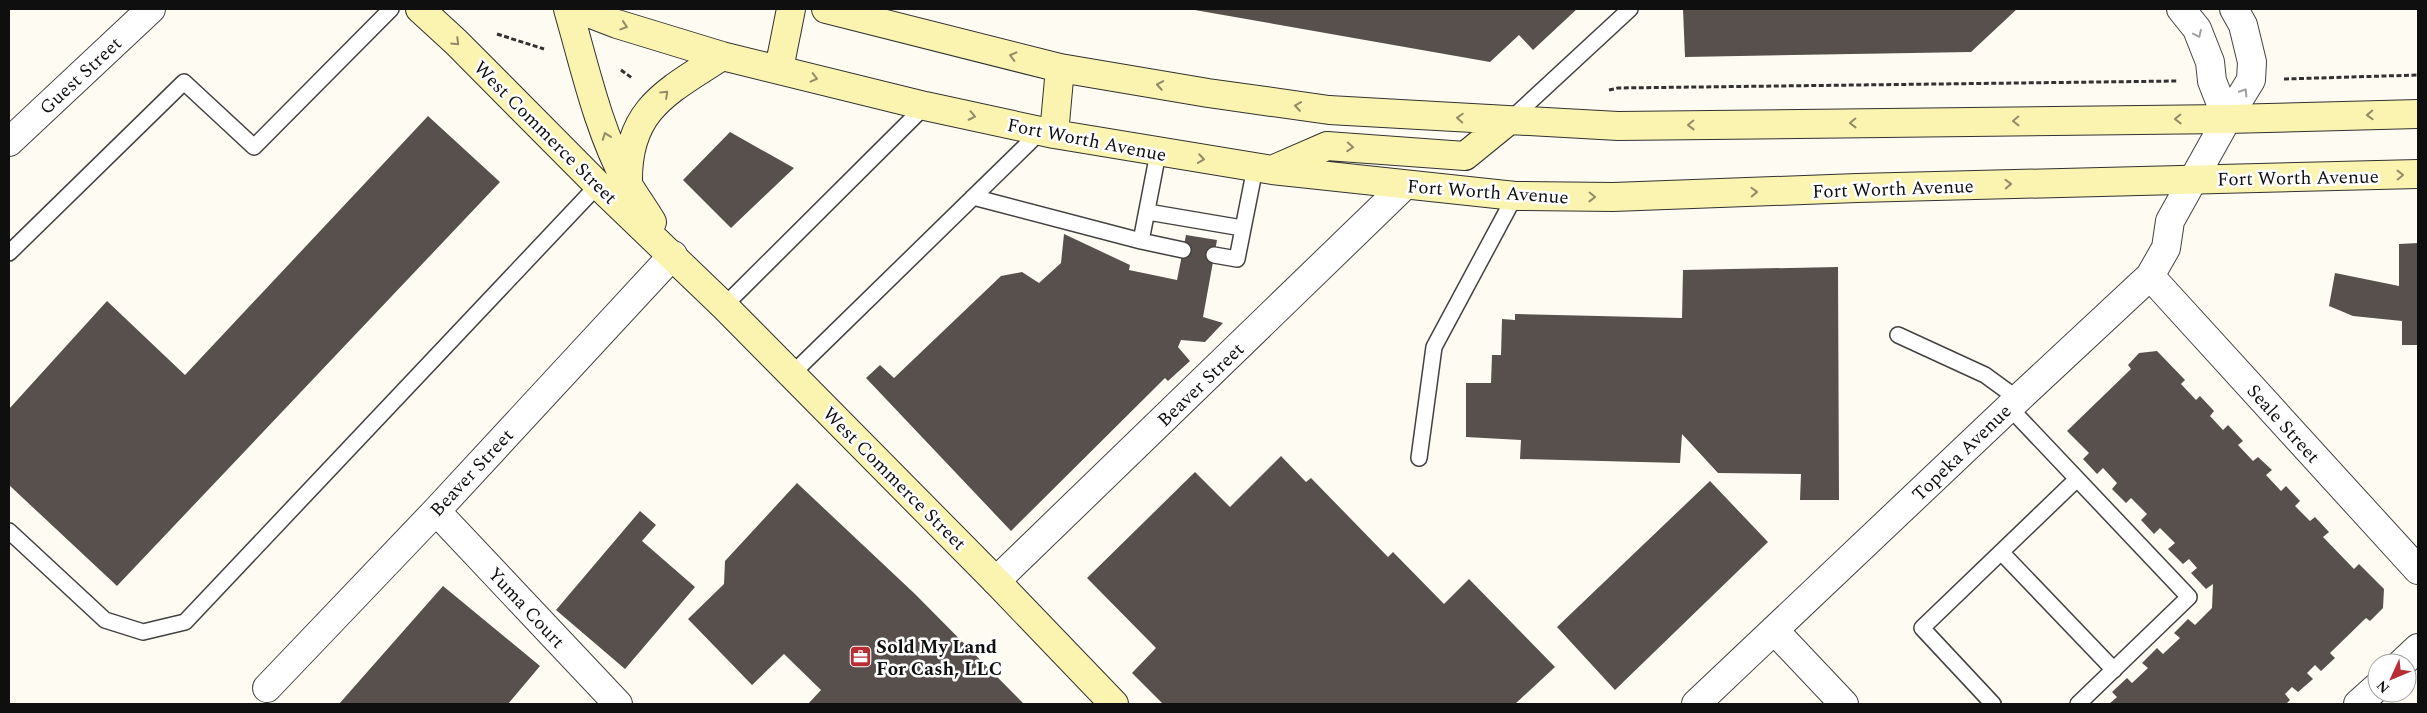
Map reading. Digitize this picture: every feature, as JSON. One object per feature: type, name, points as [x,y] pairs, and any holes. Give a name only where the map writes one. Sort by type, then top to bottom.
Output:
[{"type":"main road","name":"West Commerce Street","points":[[420,9],[456,42],[598,185],[673,255],[792,374],[1114,704]]},
{"type":"main road","name":"West Commerce Street","points":[[568,9],[596,107],[609,143],[628,183],[673,255]]},
{"type":"main road","name":"Fort Worth Avenue","points":[[578,9],[617,24],[722,56],[925,106],[1048,133],[1158,153],[1263,169],[1404,186],[1515,196],[1612,197],[2418,174]]},
{"type":"main road","points":[[779,69],[791,9]]},
{"type":"main road","points":[[826,9],[1060,68],[1208,93],[1329,110],[1618,126],[2227,119],[2418,114]]},
{"type":"main road","points":[[628,183],[628,156],[637,126],[671,89],[722,56]]},
{"type":"main road","points":[[1048,133],[1060,68]]},
{"type":"main road","points":[[1263,169],[1326,146],[1465,156],[1508,121]]},
{"type":"street","name":"Guest Street","points":[[9,142],[151,9]]},
{"type":"street","points":[[2180,9],[2198,29],[2210,62],[2212,81],[2227,119]]},
{"type":"street","name":"Topeka Avenue","points":[[1696,704],[2013,403],[2150,276],[2166,248],[2170,221],[2251,80],[2252,62],[2243,25],[2234,9]]},
{"type":"street","name":"Beaver Street","points":[[996,581],[1404,186]]},
{"type":"street","name":"Beaver Street","points":[[267,688],[436,511],[673,255]]},
{"type":"street","name":"Seale Street","points":[[2150,276],[2418,570]]},
{"type":"street","name":"Yuma Court","points":[[436,511],[618,704]]},
{"type":"street","points":[[1774,630],[1844,704]]},
{"type":"lane","points":[[9,253],[184,82],[254,147],[391,9]]},
{"type":"lane","points":[[1508,121],[1630,9]]},
{"type":"lane","points":[[724,306],[925,106]]},
{"type":"lane","points":[[792,374],[973,197],[1048,133]]},
{"type":"lane","points":[[1141,241],[1158,153]]},
{"type":"lane","points":[[1214,255],[1237,259],[1242,228],[1263,169]]},
{"type":"lane","points":[[9,531],[105,620],[143,632],[185,622],[598,185]]},
{"type":"lane","points":[[1419,458],[1434,348],[1515,196]]},
{"type":"lane","points":[[973,197],[1141,241],[1183,250]]},
{"type":"lane","points":[[1148,212],[1242,228]]},
{"type":"lane","points":[[1898,335],[1985,375],[2013,403],[2077,479],[2189,597],[2078,704]]},
{"type":"lane","points":[[1993,704],[1922,628],[2077,479]]},
{"type":"lane","points":[[2001,552],[2114,670]]},
{"type":"path","points":[[494,33],[546,49]]},
{"type":"path","points":[[2286,79],[2418,75]]},
{"type":"building","points":[[1189,9],[1577,9],[1533,50],[1519,35],[1490,62]]},
{"type":"building","points":[[1683,9],[2017,9],[1971,52],[1685,57]]},
{"type":"building","points":[[428,116],[500,182],[117,586],[9,485],[9,409],[107,301],[185,375]]},
{"type":"building","points":[[730,132],[794,168],[731,228],[683,180]]},
{"type":"building","points":[[1064,234],[1130,265],[1129,270],[1177,280],[1186,235],[1217,240],[1203,317],[1223,323],[1205,342],[1181,340],[1178,347],[1190,361],[1168,381],[1165,378],[1011,531],[866,378],[880,365],[894,378],[1001,276],[1022,272],[1039,283],[1061,263]]},
{"type":"building","points":[[2418,243],[2418,345],[2402,345],[2402,321],[2353,316],[2329,306],[2335,273],[2399,286],[2399,244]]},
{"type":"building","points":[[1838,267],[1839,500],[1800,500],[1801,474],[1718,473],[1682,434],[1680,463],[1520,459],[1521,440],[1466,437],[1466,383],[1491,383],[1492,355],[1501,355],[1502,319],[1515,320],[1515,314],[1682,318],[1683,270]]},
{"type":"building","points":[[2157,351],[2185,380],[2181,384],[2196,400],[2200,396],[2214,411],[2210,416],[2223,430],[2228,425],[2243,441],[2238,445],[2253,461],[2258,457],[2272,470],[2266,475],[2281,491],[2286,486],[2300,501],[2295,506],[2310,521],[2315,517],[2329,532],[2323,537],[2354,569],[2359,564],[2384,589],[2383,608],[2370,621],[2366,618],[2330,653],[2335,658],[2321,671],[2315,665],[2307,673],[2313,679],[2298,692],[2292,687],[2285,694],[2290,700],[2286,704],[2109,704],[2117,697],[2112,692],[2127,678],[2132,683],[2148,668],[2142,663],[2157,648],[2163,654],[2180,638],[2174,633],[2188,619],[2195,625],[2212,608],[2213,584],[2206,589],[2191,573],[2197,568],[2189,559],[2183,564],[2168,549],[2175,543],[2160,528],[2154,534],[2141,520],[2147,514],[2131,498],[2126,503],[2112,489],[2117,483],[2103,468],[2097,474],[2083,459],[2089,453],[2067,431],[2131,369],[2128,365],[2139,353]]},
{"type":"building","points":[[1281,456],[1306,482],[1311,478],[1388,557],[1393,552],[1444,604],[1469,579],[1555,667],[1515,704],[1163,704],[1132,673],[1156,648],[1087,578],[1195,472],[1230,507]]},
{"type":"building","points":[[1710,481],[1768,542],[1615,690],[1557,627]]},
{"type":"building","points":[[797,483],[915,594],[1024,704],[808,704],[821,690],[784,654],[752,685],[688,619],[724,584],[725,561]]},
{"type":"building","points":[[640,511],[656,525],[642,541],[695,587],[625,669],[556,610]]},
{"type":"building","points":[[443,586],[540,666],[508,704],[339,704]]},
{"type":"place","name":"Sold My Land For Cash, LLC","points":[[860,657]]}]
